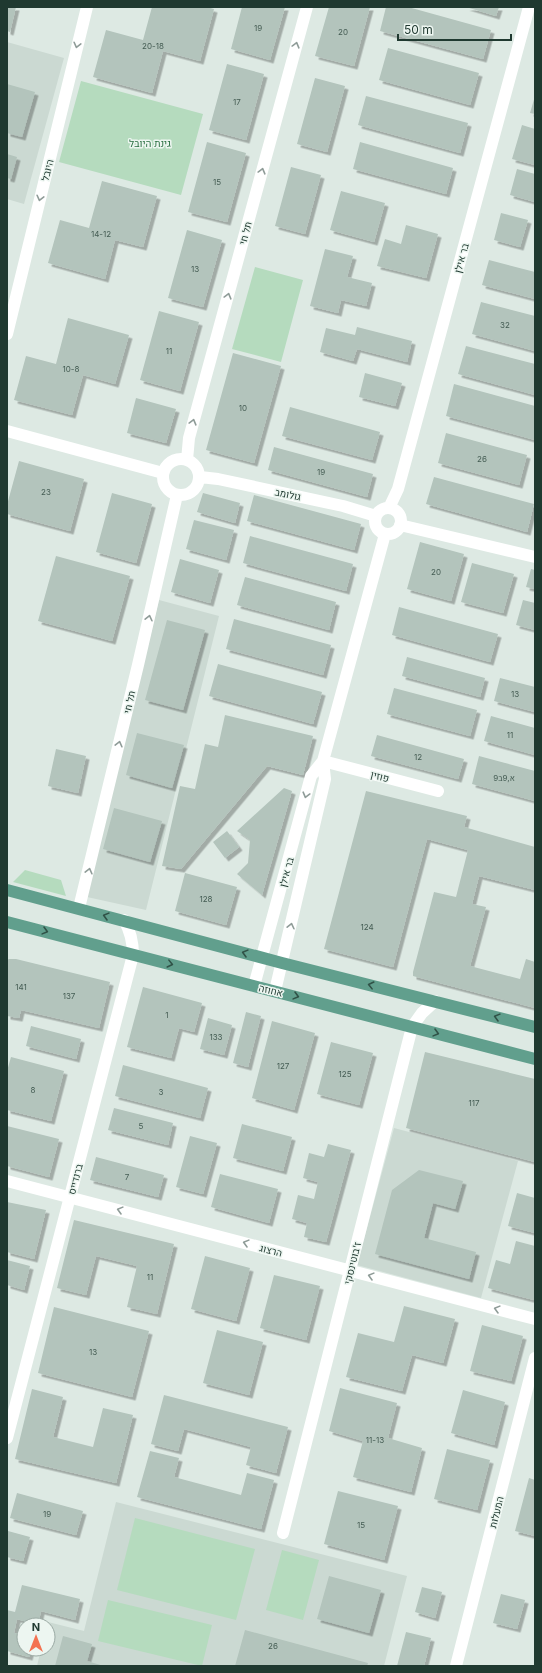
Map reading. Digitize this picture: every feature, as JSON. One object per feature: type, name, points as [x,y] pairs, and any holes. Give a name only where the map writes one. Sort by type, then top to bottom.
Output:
[{"type":"main road","points":[[7,890],[282,963],[535,1027]]},
{"type":"main road","name":"אחוזה","points":[[10,924],[535,1059]]},
{"type":"street","name":"היובל","points":[[7,334],[87,7]]},
{"type":"street","name":"תל חי","points":[[187,460],[189,438],[307,7]]},
{"type":"street","name":"בר אילן","points":[[389,508],[398,489],[529,7]]},
{"type":"street","points":[[7,431],[164,473]]},
{"type":"street","points":[[187,460],[197,468],[200,477],[198,486],[194,491],[183,496],[177,495],[166,488],[164,483],[164,473],[168,464],[174,461],[187,460]]},
{"type":"street","name":"גולומב","points":[[200,477],[218,479],[343,506],[376,516]]},
{"type":"street","name":"תל חי","points":[[79,908],[138,665],[177,495]]},
{"type":"street","points":[[389,508],[397,512],[401,520],[396,531],[392,534],[385,534],[381,533],[375,525],[376,516],[384,509],[389,508]]},
{"type":"street","points":[[400,525],[535,557]]},
{"type":"street","name":"בר אילן","points":[[275,991],[325,779],[323,761],[385,534]]},
{"type":"street","name":"בר אילן","points":[[254,986],[311,776],[323,761]]},
{"type":"street","name":"פוזין","points":[[323,761],[438,791]]},
{"type":"street","name":"ברנדייס","points":[[7,1438],[133,955],[131,936],[124,920]]},
{"type":"street","name":"ז'בוטינסקי","points":[[283,1533],[412,1027],[422,1013],[435,1001]]},
{"type":"street","name":"הרצוג","points":[[7,1181],[535,1319]]},
{"type":"street","name":"המעלות","points":[[456,1666],[535,1358]]},
{"type":"shaded area","points":[[7,42],[64,58],[24,204],[7,199]]},
{"type":"shaded area","points":[[159,600],[219,616],[146,910],[87,897]]},
{"type":"shaded area","points":[[394,1128],[518,1161],[481,1298],[357,1265]]},
{"type":"shaded area","points":[[116,1502],[407,1576],[384,1666],[37,1666],[39,1657],[56,1657],[56,1624],[84,1631]]},
{"type":"green space","name":"גינת היובל","points":[[81,81],[203,114],[181,195],[59,162]]},
{"type":"green space","points":[[255,267],[303,280],[281,362],[232,349]]},
{"type":"green space","points":[[25,870],[61,880],[66,896],[13,882]]},
{"type":"green space","points":[[135,1518],[255,1549],[236,1620],[117,1590]]},
{"type":"green space","points":[[282,1550],[319,1560],[303,1620],[266,1610]]},
{"type":"green space","points":[[108,1600],[212,1625],[202,1666],[98,1641]]},
{"type":"building","points":[[7,7],[16,7],[10,32],[7,31]]},
{"type":"building","points":[[152,7],[207,7],[214,9],[200,61],[163,51],[152,93],[93,77],[106,30],[143,40]]},
{"type":"building","points":[[242,7],[285,7],[270,60],[231,49]]},
{"type":"building","points":[[329,7],[370,7],[354,66],[315,56]]},
{"type":"building","points":[[386,7],[408,7],[491,30],[483,59],[380,31]]},
{"type":"building","points":[[466,7],[499,7],[496,16]]},
{"type":"building","points":[[388,48],[479,73],[470,105],[379,80]]},
{"type":"building","points":[[227,64],[264,74],[246,140],[209,130]]},
{"type":"building","points":[[315,78],[345,86],[327,152],[297,144]]},
{"type":"building","points":[[7,84],[35,92],[22,137],[7,133]]},
{"type":"building","points":[[366,96],[468,123],[460,153],[358,125]]},
{"type":"building","points":[[535,96],[535,114],[530,113]]},
{"type":"building","points":[[522,125],[535,129],[535,165],[512,159]]},
{"type":"building","points":[[207,142],[246,153],[227,222],[188,212]]},
{"type":"building","points":[[360,142],[453,168],[446,194],[353,169]]},
{"type":"building","points":[[7,154],[17,157],[11,179],[7,178]]},
{"type":"building","points":[[291,167],[321,175],[305,234],[275,226]]},
{"type":"building","points":[[517,169],[535,174],[535,202],[510,195]]},
{"type":"building","points":[[102,181],[157,196],[143,247],[115,240],[105,279],[48,263],[60,220],[89,228]]},
{"type":"building","points":[[341,191],[385,203],[374,242],[330,230]]},
{"type":"building","points":[[501,213],[528,220],[520,247],[494,240]]},
{"type":"building","points":[[406,225],[438,234],[426,278],[377,266],[385,239],[401,244]]},
{"type":"building","points":[[187,230],[222,240],[203,307],[168,298]]},
{"type":"building","points":[[325,249],[353,256],[347,277],[372,283],[366,306],[341,300],[338,313],[310,306]]},
{"type":"building","points":[[489,260],[535,272],[535,299],[482,285]]},
{"type":"building","points":[[481,302],[535,316],[535,351],[472,334]]},
{"type":"building","points":[[159,311],[199,322],[180,391],[140,380]]},
{"type":"building","points":[[68,318],[129,335],[115,384],[83,375],[72,415],[14,400],[26,356],[56,364]]},
{"type":"building","points":[[357,327],[412,341],[407,362],[357,349],[353,361],[320,352],[326,328],[355,335]]},
{"type":"building","points":[[466,346],[535,364],[535,395],[458,374]]},
{"type":"building","points":[[233,353],[281,366],[254,463],[206,450]]},
{"type":"building","points":[[365,373],[402,383],[395,406],[359,397]]},
{"type":"building","points":[[454,384],[535,406],[535,440],[446,416]]},
{"type":"building","points":[[136,398],[176,409],[166,443],[127,433]]},
{"type":"building","points":[[290,407],[380,432],[372,460],[282,436]]},
{"type":"building","points":[[446,433],[527,455],[519,485],[438,463]]},
{"type":"building","points":[[274,447],[373,474],[367,497],[268,470]]},
{"type":"building","points":[[19,461],[84,479],[70,531],[7,514],[7,505]]},
{"type":"building","points":[[434,477],[534,504],[527,532],[426,504]]},
{"type":"building","points":[[112,493],[152,504],[136,563],[96,552]]},
{"type":"building","points":[[203,493],[240,503],[235,523],[197,512]]},
{"type":"building","points":[[254,495],[361,524],[354,550],[247,521]]},
{"type":"building","points":[[194,520],[234,530],[226,560],[186,549]]},
{"type":"building","points":[[250,536],[353,564],[346,591],[243,563]]},
{"type":"building","points":[[420,542],[464,554],[451,601],[407,589]]},
{"type":"building","points":[[56,556],[130,576],[112,641],[38,621]]},
{"type":"building","points":[[180,559],[219,570],[210,603],[171,592]]},
{"type":"building","points":[[472,563],[514,574],[503,613],[461,602]]},
{"type":"building","points":[[531,569],[535,570],[535,589],[526,587]]},
{"type":"building","points":[[245,577],[336,602],[329,630],[237,605]]},
{"type":"building","points":[[523,600],[535,603],[535,630],[516,625]]},
{"type":"building","points":[[399,607],[498,634],[490,662],[392,635]]},
{"type":"building","points":[[234,619],[331,645],[323,675],[226,649]]},
{"type":"building","points":[[167,620],[205,630],[183,710],[145,700]]},
{"type":"building","points":[[407,657],[485,678],[480,697],[402,676]]},
{"type":"building","points":[[218,664],[322,692],[313,724],[209,696]]},
{"type":"building","points":[[500,678],[535,687],[535,712],[494,701]]},
{"type":"building","points":[[394,688],[477,710],[470,736],[387,714]]},
{"type":"building","points":[[225,715],[313,736],[303,775],[267,766],[181,869],[162,866],[180,786],[195,789],[205,744],[218,747]]},
{"type":"building","points":[[491,716],[535,728],[535,755],[484,741]]},
{"type":"building","points":[[137,733],[184,745],[172,788],[126,775]]},
{"type":"building","points":[[377,735],[464,759],[458,779],[371,756]]},
{"type":"building","points":[[56,749],[86,756],[78,793],[48,786]]},
{"type":"building","points":[[479,756],[535,771],[535,801],[472,784]]},
{"type":"building","points":[[284,788],[292,791],[262,895],[237,874],[248,863],[250,840],[237,831]]},
{"type":"building","points":[[366,791],[467,816],[464,827],[535,847],[535,890],[479,876],[472,904],[486,907],[470,966],[520,979],[526,959],[535,962],[535,1008],[413,976],[434,892],[456,897],[468,850],[427,839],[393,967],[324,949]]},
{"type":"building","points":[[114,808],[162,821],[150,862],[103,849]]},
{"type":"building","points":[[227,831],[239,847],[225,858],[213,842]]},
{"type":"building","points":[[185,873],[237,887],[226,925],[175,911]]},
{"type":"building","points":[[16,959],[110,982],[99,1028],[21,1010],[19,1018],[7,1016],[7,960]]},
{"type":"building","points":[[143,987],[202,1003],[194,1032],[179,1028],[171,1058],[127,1047]]},
{"type":"building","points":[[246,1012],[261,1016],[248,1067],[233,1063]]},
{"type":"building","points":[[208,1018],[232,1025],[224,1055],[200,1049]]},
{"type":"building","points":[[272,1021],[315,1033],[294,1110],[252,1098]]},
{"type":"building","points":[[31,1026],[81,1039],[76,1059],[26,1046]]},
{"type":"building","points":[[331,1042],[373,1053],[359,1105],[317,1094]]},
{"type":"building","points":[[425,1052],[535,1079],[535,1162],[406,1128]]},
{"type":"building","points":[[11,1057],[64,1071],[51,1121],[7,1110],[7,1071]]},
{"type":"building","points":[[123,1065],[208,1088],[200,1118],[115,1096]]},
{"type":"building","points":[[114,1108],[173,1123],[168,1145],[108,1130]]},
{"type":"building","points":[[242,1124],[292,1137],[283,1171],[233,1158]]},
{"type":"building","points":[[7,1126],[59,1139],[49,1177],[7,1166]]},
{"type":"building","points":[[190,1136],[217,1143],[203,1194],[176,1187]]},
{"type":"building","points":[[328,1144],[351,1150],[326,1242],[304,1237],[307,1223],[292,1219],[298,1195],[314,1199],[318,1182],[303,1178],[309,1153],[324,1157]]},
{"type":"building","points":[[96,1157],[164,1175],[158,1197],[90,1180]]},
{"type":"building","points":[[419,1170],[463,1181],[455,1209],[433,1203],[424,1238],[476,1252],[469,1279],[375,1254],[392,1190]]},
{"type":"building","points":[[220,1174],[278,1189],[269,1223],[211,1207]]},
{"type":"building","points":[[517,1193],[535,1198],[535,1233],[508,1226]]},
{"type":"building","points":[[7,1202],[46,1210],[34,1259],[7,1252]]},
{"type":"building","points":[[74,1220],[174,1244],[157,1314],[127,1307],[137,1266],[96,1256],[86,1295],[57,1288]]},
{"type":"building","points":[[516,1241],[535,1246],[534,1300],[488,1288],[496,1260],[510,1264]]},
{"type":"building","points":[[205,1256],[250,1268],[236,1321],[191,1309]]},
{"type":"building","points":[[7,1260],[30,1266],[24,1290],[7,1285]]},
{"type":"building","points":[[274,1275],[320,1286],[306,1340],[260,1328]]},
{"type":"building","points":[[404,1306],[455,1319],[443,1363],[412,1355],[402,1391],[346,1377],[358,1333],[394,1342]]},
{"type":"building","points":[[54,1307],[149,1331],[132,1397],[38,1373]]},
{"type":"building","points":[[482,1325],[523,1336],[511,1381],[470,1371]]},
{"type":"building","points":[[217,1330],[263,1342],[249,1395],[203,1383]]},
{"type":"building","points":[[340,1388],[397,1403],[388,1438],[422,1448],[411,1492],[353,1477],[363,1441],[329,1431]]},
{"type":"building","points":[[32,1389],[63,1397],[53,1437],[93,1447],[103,1408],[133,1415],[116,1483],[15,1459]]},
{"type":"building","points":[[463,1390],[505,1402],[494,1445],[451,1433]]},
{"type":"building","points":[[164,1395],[288,1427],[276,1473],[246,1465],[251,1447],[184,1429],[178,1451],[151,1444]]},
{"type":"building","points":[[447,1449],[490,1460],[477,1510],[434,1499]]},
{"type":"building","points":[[150,1451],[179,1458],[174,1477],[241,1495],[247,1473],[274,1480],[261,1529],[137,1497]]},
{"type":"building","points":[[529,1478],[535,1480],[535,1536],[515,1531]]},
{"type":"building","points":[[338,1491],[398,1506],[384,1560],[324,1544]]},
{"type":"building","points":[[17,1493],[83,1511],[76,1535],[10,1518]]},
{"type":"building","points":[[8,1531],[30,1537],[23,1561],[7,1557]]},
{"type":"building","points":[[329,1576],[381,1590],[369,1633],[317,1619]]},
{"type":"building","points":[[22,1585],[80,1599],[75,1620],[41,1611],[40,1617],[16,1617],[14,1633],[16,1633],[16,1653],[7,1651],[7,1610],[15,1612]]},
{"type":"building","points":[[422,1587],[442,1592],[435,1618],[415,1612]]},
{"type":"building","points":[[501,1594],[525,1600],[517,1629],[493,1623]]},
{"type":"building","points":[[245,1630],[368,1663],[367,1666],[235,1666]]},
{"type":"building","points":[[406,1632],[431,1638],[424,1666],[397,1666]]},
{"type":"building","points":[[63,1636],[92,1644],[87,1661],[104,1666],[55,1666]]}]
